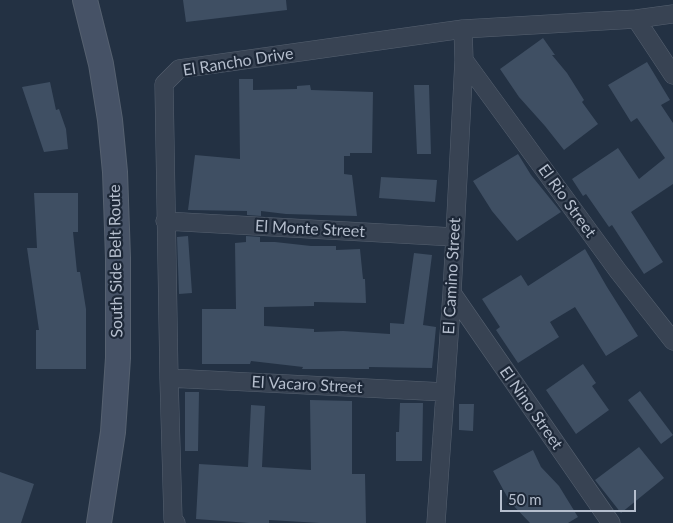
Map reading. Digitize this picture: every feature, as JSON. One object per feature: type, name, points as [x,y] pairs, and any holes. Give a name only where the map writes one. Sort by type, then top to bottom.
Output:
[{"type":"main road","name":"South Side Belt Route","points":[[85,0],[101,64],[110,120],[115,172],[118,258],[118,358],[113,432],[99,523]]},
{"type":"street","name":"El Rancho Drive","points":[[176,523],[172,519],[164,84],[178,70],[464,29],[636,19],[673,14]]},
{"type":"street","points":[[636,19],[673,75]]},
{"type":"street","name":"El Camino Street","points":[[436,523],[452,293],[464,29]]},
{"type":"street","name":"El Rio Street","points":[[464,60],[618,271],[673,341]]},
{"type":"street","name":"El Monte Street","points":[[166,221],[454,238]]},
{"type":"street","name":"El Nino Street","points":[[452,293],[611,523]]},
{"type":"street","name":"El Vacaro Street","points":[[169,378],[444,392]]},
{"type":"building","points":[[183,0],[286,0],[287,10],[186,22]]},
{"type":"building","points":[[543,38],[555,55],[552,55],[567,73],[584,100],[582,102],[598,124],[564,150],[519,97],[500,69]]},
{"type":"building","points":[[647,62],[670,100],[661,105],[673,123],[673,184],[631,212],[663,262],[644,274],[612,225],[609,227],[586,194],[583,196],[572,179],[618,148],[639,179],[665,158],[637,118],[631,122],[608,85]]},
{"type":"building","points":[[239,79],[253,79],[253,90],[297,89],[297,86],[310,85],[311,90],[373,92],[372,153],[350,153],[350,156],[344,156],[344,174],[352,175],[357,216],[286,214],[261,211],[261,216],[247,215],[247,211],[188,210],[195,155],[240,159]]},
{"type":"building","points":[[50,82],[56,110],[59,109],[66,129],[68,149],[44,152],[22,87]]},
{"type":"building","points":[[414,85],[429,85],[431,154],[417,154]]},
{"type":"building","points":[[518,154],[531,175],[561,212],[517,241],[492,211],[473,181]]},
{"type":"building","points":[[381,177],[437,180],[435,202],[379,198]]},
{"type":"building","points":[[34,193],[78,193],[78,232],[73,232],[77,272],[80,272],[86,309],[86,369],[36,369],[36,330],[39,330],[27,248],[37,248]]},
{"type":"building","points":[[188,236],[192,293],[179,294],[177,237]]},
{"type":"building","points":[[246,236],[260,237],[260,242],[336,246],[336,250],[360,249],[363,279],[365,279],[366,303],[314,302],[314,306],[264,307],[264,326],[314,329],[314,332],[343,331],[390,334],[390,323],[404,324],[414,253],[432,255],[423,325],[436,327],[432,368],[302,369],[303,367],[251,361],[250,364],[202,364],[202,309],[236,309],[235,243],[246,242]]},
{"type":"building","points":[[585,249],[638,336],[606,356],[575,307],[550,322],[559,337],[518,363],[496,330],[500,327],[482,299],[521,275],[528,286]]},
{"type":"building","points":[[583,364],[596,383],[592,386],[609,410],[576,434],[546,390]]},
{"type":"building","points":[[640,391],[673,435],[661,444],[628,400]]},
{"type":"building","points":[[185,392],[199,392],[198,451],[185,451]]},
{"type":"building","points":[[310,400],[352,401],[352,474],[365,474],[366,523],[269,520],[269,523],[249,523],[196,519],[199,464],[248,467],[251,405],[265,406],[262,467],[311,470]]},
{"type":"building","points":[[400,403],[423,403],[422,461],[396,461],[396,432],[399,432]]},
{"type":"building","points":[[459,404],[474,404],[473,431],[459,430]]},
{"type":"building","points":[[639,447],[664,478],[621,513],[595,480]]},
{"type":"building","points":[[533,450],[541,467],[559,486],[578,517],[568,523],[530,523],[510,502],[493,471]]},
{"type":"building","points":[[0,472],[34,484],[21,523],[0,523]]}]
